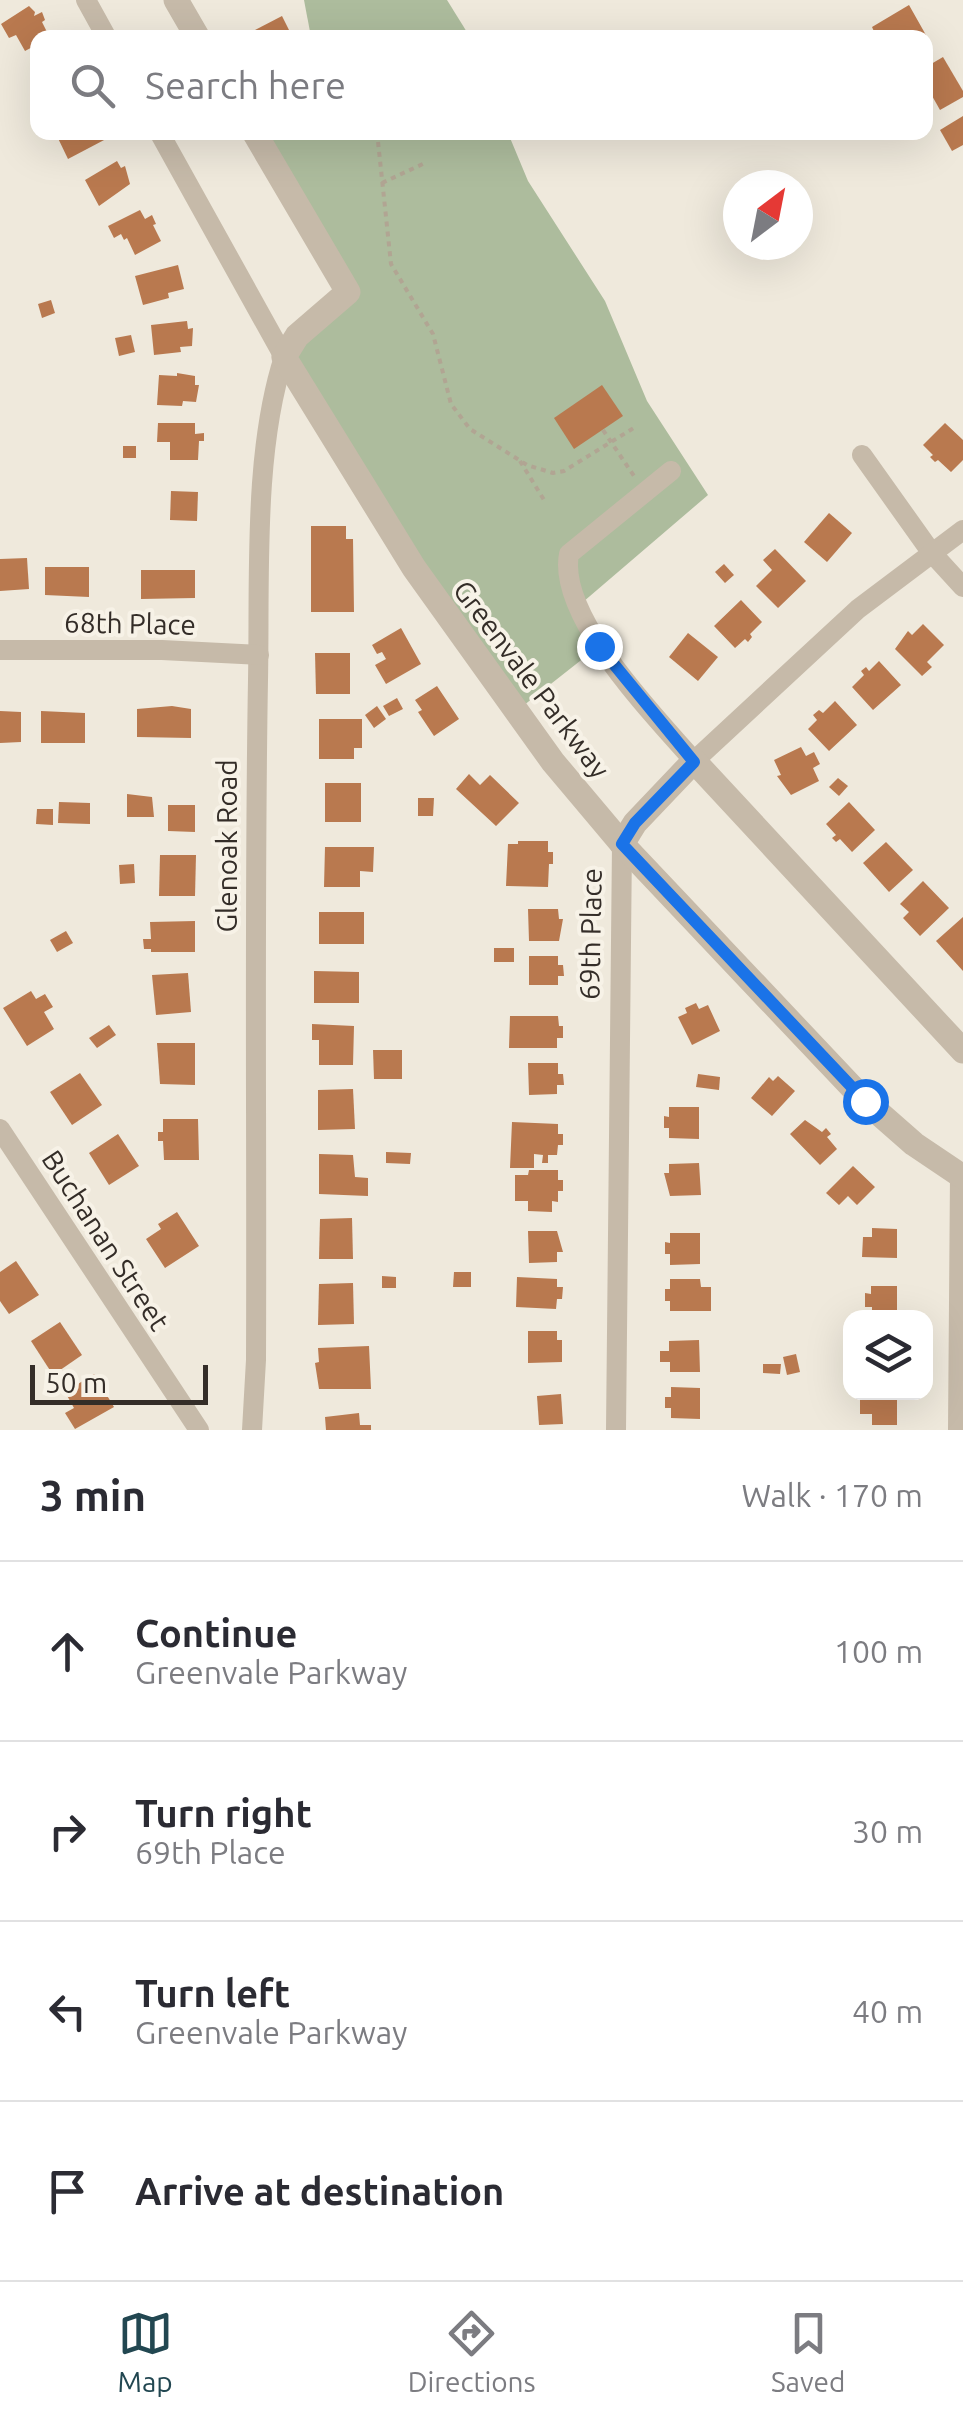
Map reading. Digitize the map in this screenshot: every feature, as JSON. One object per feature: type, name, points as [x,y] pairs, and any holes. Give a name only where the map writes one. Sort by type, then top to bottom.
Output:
[{"type":"street","points":[[86,0],[103,30]]},
{"type":"street","points":[[176,0],[193,30]]},
{"type":"street","name":"Greenvale Parkway","points":[[162,140],[284,357],[414,568],[514,713],[622,844],[865,1101],[914,1144],[962,1176]]},
{"type":"street","name":"Glenoak Road","points":[[252,1430],[256,1390],[255,874],[268,434],[274,386],[284,357],[297,336],[348,292],[259,140]]},
{"type":"street","points":[[862,454],[931,552],[963,587]]},
{"type":"street","points":[[671,470],[569,554],[567,566],[579,609],[599,646],[694,762],[963,1050]]},
{"type":"street","name":"69th Place","points":[[616,1430],[622,844],[635,823],[694,762],[827,637],[963,530]]},
{"type":"street","name":"68th Place","points":[[0,650],[162,650],[259,655]]},
{"type":"street","name":"Buchanan Street","points":[[0,1129],[199,1430]]},
{"type":"street","points":[[958,1430],[962,1176]]},
{"type":"path","points":[[378,140],[391,264],[433,334],[451,404],[470,429],[520,461],[552,474],[564,472],[637,426]]},
{"type":"path","points":[[382,183],[426,162]]},
{"type":"path","points":[[603,430],[619,453]]},
{"type":"path","points":[[520,461],[544,500]]},
{"type":"green space","points":[[304,0],[447,0],[466,30],[310,30]]},
{"type":"green space","points":[[270,140],[511,140],[528,181],[605,301],[647,401],[708,495],[583,602],[599,646],[514,713],[284,357],[348,292],[262,145]]},
{"type":"building","points":[[909,5],[923,30],[873,30],[872,27]]},
{"type":"building","points":[[29,6],[34,16],[42,12],[46,30],[30,30],[30,48],[25,51],[16,35],[9,38],[1,24]]},
{"type":"building","points":[[282,16],[289,30],[255,30]]},
{"type":"building","points":[[943,57],[963,91],[963,97],[940,110],[933,98],[933,63]]},
{"type":"building","points":[[963,116],[963,145],[952,151],[940,130]]},
{"type":"building","points":[[59,140],[104,140],[68,159]]},
{"type":"building","points":[[117,161],[121,168],[125,166],[130,184],[99,206],[85,180]]},
{"type":"building","points":[[140,210],[145,219],[152,215],[161,241],[135,255],[127,238],[124,240],[121,234],[114,238],[108,226]]},
{"type":"building","points":[[178,265],[184,289],[143,305],[135,276]]},
{"type":"building","points":[[51,300],[55,313],[42,318],[38,304]]},
{"type":"building","points":[[187,321],[188,329],[193,328],[192,346],[180,347],[181,352],[154,355],[151,325]]},
{"type":"building","points":[[131,335],[135,352],[119,356],[115,338]]},
{"type":"building","points":[[159,375],[195,376],[195,385],[199,385],[196,402],[157,405]]},
{"type":"building","points":[[602,385],[623,416],[574,449],[554,418]]},
{"type":"building","points":[[158,423],[195,423],[195,434],[204,433],[204,441],[199,441],[198,460],[170,460],[170,442],[157,442]]},
{"type":"building","points":[[945,423],[963,440],[963,460],[951,472],[938,460],[935,462],[923,445]]},
{"type":"building","points":[[123,446],[136,446],[136,458],[123,458]]},
{"type":"building","points":[[171,491],[198,492],[197,521],[170,520]]},
{"type":"building","points":[[829,513],[852,533],[827,562],[804,542]]},
{"type":"building","points":[[311,526],[346,526],[346,539],[353,539],[354,612],[311,612]]},
{"type":"building","points":[[775,549],[806,581],[778,608],[756,586],[772,570],[763,560]]},
{"type":"building","points":[[27,558],[29,589],[0,591],[0,559]]},
{"type":"building","points":[[724,564],[734,575],[725,583],[715,572]]},
{"type":"building","points":[[45,567],[89,567],[89,597],[45,595]]},
{"type":"building","points":[[141,570],[195,570],[195,598],[141,599]]},
{"type":"building","points":[[741,600],[762,622],[748,642],[745,639],[735,648],[714,626]]},
{"type":"building","points":[[923,624],[944,645],[927,662],[932,667],[922,676],[895,649],[908,631],[912,635]]},
{"type":"building","points":[[401,628],[421,664],[386,684],[375,665],[386,659],[372,645]]},
{"type":"building","points":[[688,633],[718,657],[698,681],[669,657]]},
{"type":"building","points":[[315,653],[350,653],[350,694],[316,694]]},
{"type":"building","points":[[879,661],[901,685],[873,710],[852,687],[864,675],[861,671],[866,667],[869,671]]},
{"type":"building","points":[[437,686],[459,719],[434,736],[415,700]]},
{"type":"building","points":[[397,698],[403,709],[389,716],[383,706]]},
{"type":"building","points":[[835,701],[857,725],[829,751],[808,729],[817,720],[813,715],[819,710],[823,713]]},
{"type":"building","points":[[377,706],[386,719],[374,728],[365,715]]},
{"type":"building","points":[[137,709],[191,709],[191,738],[137,737]]},
{"type":"building","points":[[0,711],[21,712],[21,742],[0,743]]},
{"type":"building","points":[[41,711],[85,713],[85,743],[41,743]]},
{"type":"building","points":[[319,719],[362,719],[362,748],[354,748],[354,759],[319,759]]},
{"type":"building","points":[[801,747],[806,756],[814,752],[820,764],[813,768],[819,781],[791,795],[777,776],[781,775],[774,760]]},
{"type":"building","points":[[469,774],[480,785],[490,775],[519,803],[496,826],[456,789]]},
{"type":"building","points":[[838,778],[848,786],[839,796],[829,787]]},
{"type":"building","points":[[325,783],[361,783],[361,822],[325,822]]},
{"type":"building","points":[[127,794],[152,797],[154,817],[127,817]]},
{"type":"building","points":[[418,798],[434,798],[433,816],[418,816]]},
{"type":"building","points":[[59,802],[90,803],[90,824],[58,823]]},
{"type":"building","points":[[849,802],[875,830],[852,852],[840,839],[836,842],[832,838],[836,835],[826,824]]},
{"type":"building","points":[[168,805],[195,805],[195,832],[168,831]]},
{"type":"building","points":[[37,809],[53,809],[53,825],[36,824]]},
{"type":"building","points":[[548,841],[553,864],[549,864],[548,887],[506,886],[508,844]]},
{"type":"building","points":[[886,842],[913,870],[889,892],[863,863]]},
{"type":"building","points":[[325,847],[374,847],[373,872],[360,871],[360,887],[324,887]]},
{"type":"building","points":[[160,855],[196,855],[195,896],[159,896]]},
{"type":"building","points":[[134,864],[135,883],[120,884],[119,865]]},
{"type":"building","points":[[923,881],[949,908],[920,936],[903,918],[909,912],[900,904]]},
{"type":"building","points":[[528,909],[558,909],[559,919],[563,919],[559,941],[529,941]]},
{"type":"building","points":[[319,912],[364,912],[364,944],[319,944]]},
{"type":"building","points":[[963,917],[963,971],[936,941]]},
{"type":"building","points":[[195,921],[195,952],[144,949],[143,939],[151,939],[150,922]]},
{"type":"building","points":[[66,931],[73,943],[57,952],[50,940]]},
{"type":"building","points":[[494,948],[514,948],[514,962],[494,962]]},
{"type":"building","points":[[529,956],[558,956],[564,976],[558,976],[558,985],[529,985]]},
{"type":"building","points":[[314,971],[359,972],[359,1003],[314,1003]]},
{"type":"building","points":[[188,973],[191,1012],[156,1015],[152,975]]},
{"type":"building","points":[[31,991],[36,999],[45,994],[53,1007],[44,1012],[54,1029],[27,1046],[3,1008]]},
{"type":"building","points":[[696,1003],[699,1009],[708,1005],[720,1031],[692,1045],[678,1017]]},
{"type":"building","points":[[510,1016],[558,1016],[563,1038],[557,1038],[557,1048],[509,1048]]},
{"type":"building","points":[[312,1024],[354,1026],[353,1065],[319,1065],[319,1040],[312,1040]]},
{"type":"building","points":[[109,1025],[116,1035],[97,1048],[89,1038]]},
{"type":"building","points":[[157,1043],[195,1043],[195,1085],[160,1084]]},
{"type":"building","points":[[373,1050],[402,1050],[402,1079],[374,1079]]},
{"type":"building","points":[[528,1063],[558,1063],[564,1085],[557,1085],[557,1094],[529,1095]]},
{"type":"building","points":[[80,1073],[102,1105],[72,1125],[50,1092]]},
{"type":"building","points":[[698,1074],[720,1077],[719,1090],[696,1087]]},
{"type":"building","points":[[778,1076],[795,1091],[772,1116],[751,1098],[769,1077],[773,1081]]},
{"type":"building","points":[[353,1089],[355,1129],[318,1130],[318,1090]]},
{"type":"building","points":[[669,1107],[699,1107],[699,1139],[669,1138],[664,1116],[669,1117]]},
{"type":"building","points":[[163,1119],[198,1119],[199,1160],[164,1160],[163,1141],[158,1141]]},
{"type":"building","points":[[805,1120],[822,1132],[826,1128],[831,1134],[827,1137],[837,1149],[820,1165],[790,1134]]},
{"type":"building","points":[[512,1122],[558,1124],[563,1145],[558,1145],[557,1155],[548,1155],[548,1163],[542,1163],[543,1155],[534,1154],[534,1168],[510,1168]]},
{"type":"building","points":[[118,1134],[139,1166],[109,1185],[89,1153]]},
{"type":"building","points":[[386,1152],[411,1153],[410,1164],[386,1163]]},
{"type":"building","points":[[319,1154],[353,1155],[355,1177],[368,1178],[368,1196],[319,1194]]},
{"type":"building","points":[[699,1163],[701,1195],[670,1196],[664,1173],[669,1173],[669,1164]]},
{"type":"building","points":[[853,1166],[875,1187],[857,1205],[848,1196],[839,1205],[826,1193]]},
{"type":"building","points":[[529,1170],[558,1170],[563,1191],[558,1191],[558,1202],[552,1201],[552,1212],[528,1211],[528,1201],[515,1201],[515,1175],[528,1175]]},
{"type":"building","points":[[177,1212],[199,1246],[165,1268],[146,1239],[161,1229],[158,1224]]},
{"type":"building","points":[[352,1218],[353,1259],[319,1259],[320,1219]]},
{"type":"building","points":[[872,1228],[897,1229],[897,1258],[862,1257],[863,1237],[872,1237]]},
{"type":"building","points":[[528,1231],[557,1231],[563,1252],[557,1252],[557,1262],[529,1263]]},
{"type":"building","points":[[670,1233],[700,1233],[700,1264],[670,1265],[665,1242],[670,1243]]},
{"type":"building","points":[[16,1261],[39,1295],[9,1314],[0,1301],[0,1272]]},
{"type":"building","points":[[454,1272],[471,1272],[471,1287],[453,1287]]},
{"type":"building","points":[[382,1276],[396,1277],[396,1288],[382,1288]]},
{"type":"building","points":[[517,1277],[557,1279],[557,1287],[563,1287],[556,1309],[516,1307]]},
{"type":"building","points":[[670,1279],[700,1279],[701,1287],[711,1287],[711,1311],[670,1311],[665,1289],[670,1289]]},
{"type":"building","points":[[353,1283],[354,1324],[318,1325],[319,1284]]},
{"type":"building","points":[[871,1286],[897,1286],[897,1310],[865,1307],[865,1293],[871,1294]]},
{"type":"building","points":[[60,1322],[82,1355],[53,1375],[31,1341]]},
{"type":"building","points":[[528,1331],[557,1331],[557,1340],[562,1340],[562,1362],[528,1363]]},
{"type":"building","points":[[699,1340],[700,1372],[670,1372],[670,1362],[660,1362],[660,1351],[669,1351],[669,1341]]},
{"type":"building","points":[[369,1346],[371,1389],[319,1389],[315,1363],[319,1362],[318,1348]]},
{"type":"building","points":[[796,1354],[800,1372],[787,1375],[783,1357]]},
{"type":"building","points":[[763,1364],[781,1364],[780,1374],[763,1373]]},
{"type":"building","points":[[94,1374],[114,1407],[75,1429],[65,1413],[74,1408],[65,1392]]},
{"type":"building","points":[[671,1387],[700,1388],[700,1419],[671,1418],[671,1408],[665,1408],[665,1397],[671,1397]]},
{"type":"building","points":[[561,1394],[563,1424],[539,1425],[537,1396]]},
{"type":"building","points":[[860,1400],[897,1400],[897,1425],[872,1425],[872,1414],[860,1414]]},
{"type":"building","points":[[359,1413],[360,1425],[371,1425],[371,1430],[326,1430],[325,1417]]},
{"type":"route","points":[[599,646],[694,762],[635,823],[622,844],[865,1101]]}]
